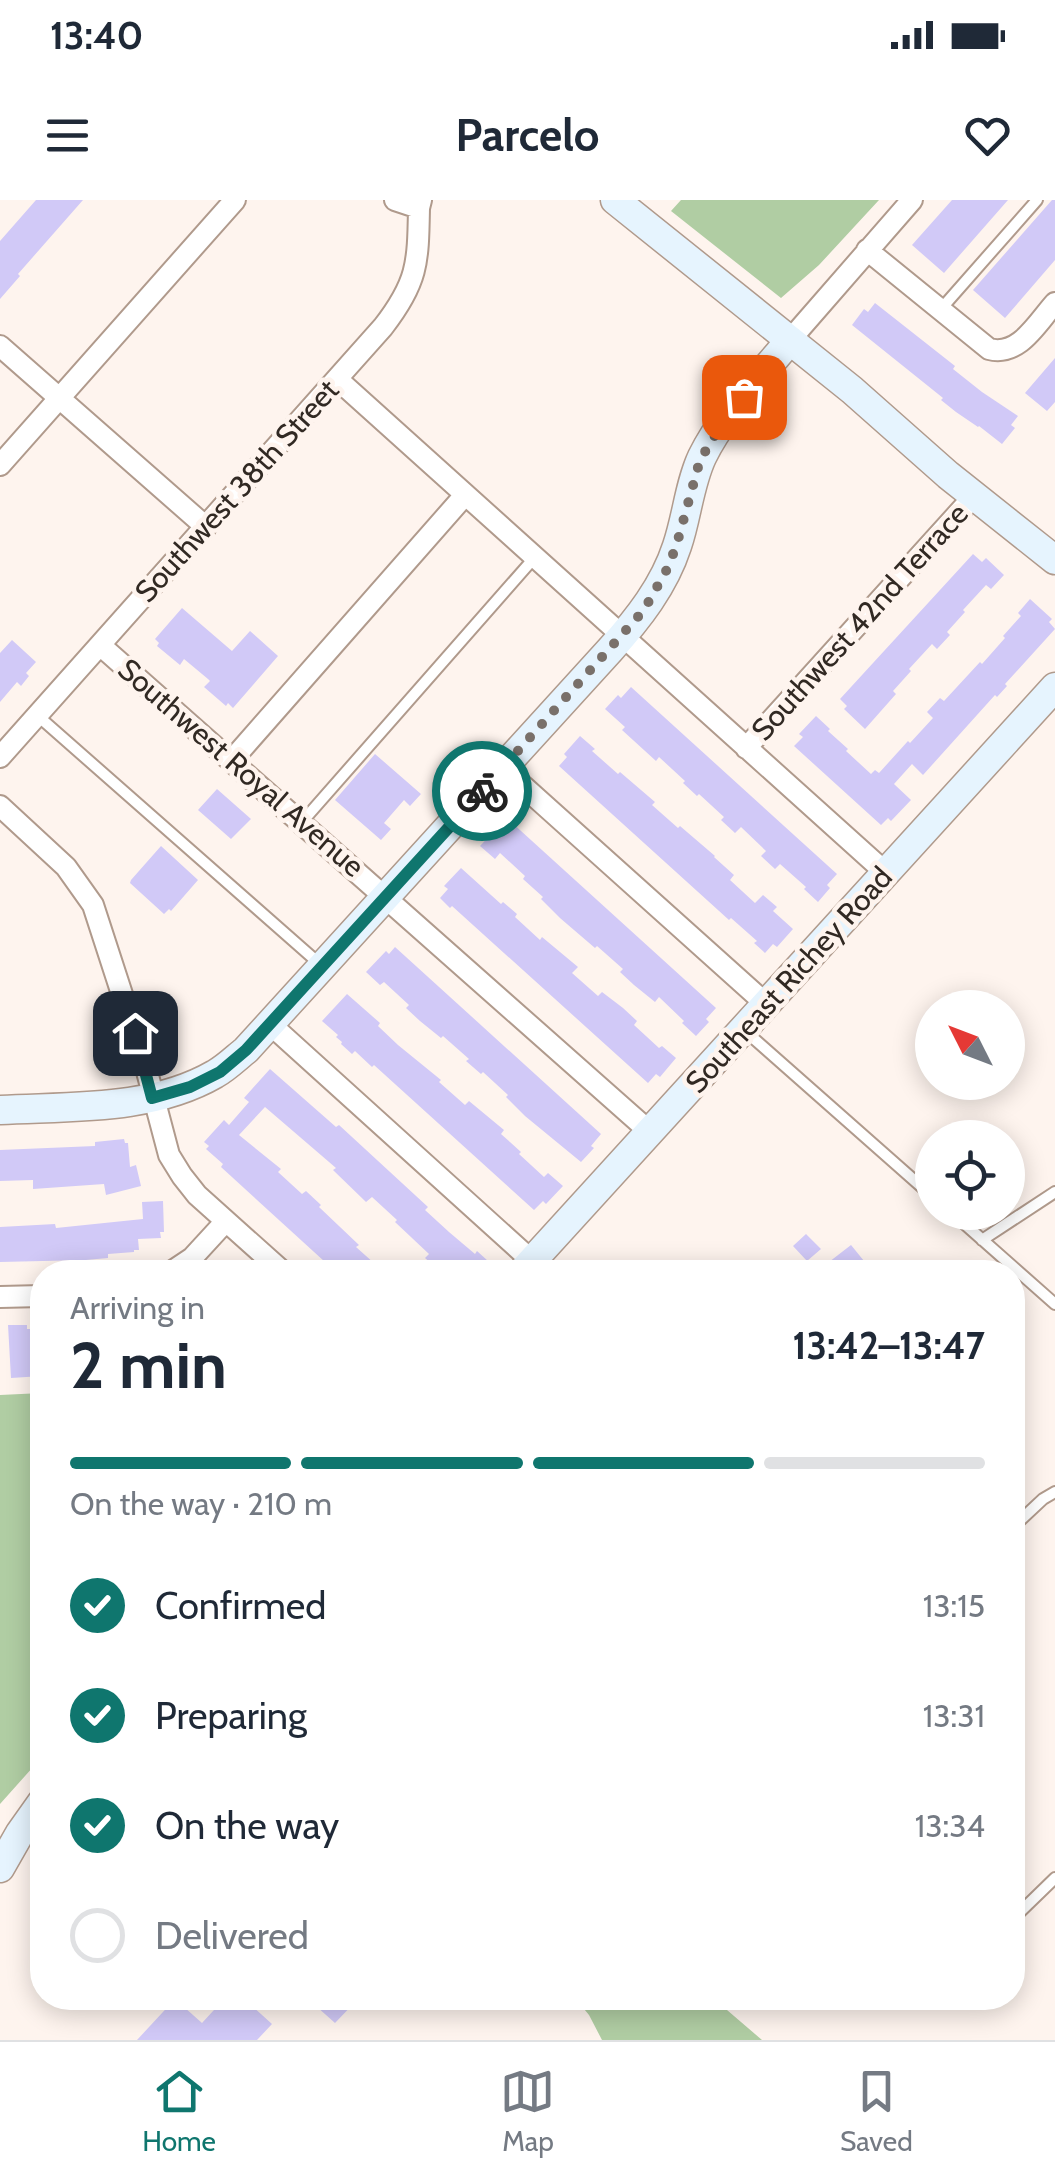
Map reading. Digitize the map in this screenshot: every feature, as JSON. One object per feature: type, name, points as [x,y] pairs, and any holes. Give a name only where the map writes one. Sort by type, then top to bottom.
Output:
[{"type":"main road","points":[[615,200],[852,390],[1055,560]]},
{"type":"main road","points":[[0,1110],[106,1105],[190,1087],[220,1072],[270,1024],[644,610],[676,547],[694,476],[708,446],[790,340]]},
{"type":"main road","name":"Southeast Richey Road","points":[[533,1260],[1055,686]]},
{"type":"main road","points":[[0,1868],[30,1818]]},
{"type":"street","points":[[0,465],[235,200]]},
{"type":"street","points":[[395,200],[420,204]]},
{"type":"street","points":[[790,340],[912,200]]},
{"type":"street","name":"Southwest 38th Street","points":[[0,757],[402,303],[415,272],[420,204]]},
{"type":"street","points":[[867,250],[989,349],[1002,352],[1017,346],[1055,302]]},
{"type":"street","points":[[0,346],[206,526]]},
{"type":"street","points":[[337,379],[886,873]]},
{"type":"street","points":[[232,760],[466,495]]},
{"type":"street","name":"Southwest 42nd Terrace","points":[[746,748],[974,496]]},
{"type":"street","name":"Southwest Royal Avenue","points":[[100,645],[650,1132]]},
{"type":"street","points":[[503,768],[766,1004]]},
{"type":"street","points":[[0,806],[66,867],[94,905],[170,1156],[196,1195],[270,1260]]},
{"type":"street","points":[[270,1024],[520,1260]]},
{"type":"street","points":[[189,1260],[226,1221]]},
{"type":"street","points":[[0,1298],[30,1297]]},
{"type":"lane","points":[[941,309],[1038,200]]},
{"type":"lane","points":[[302,822],[535,557]]},
{"type":"lane","points":[[37,716],[322,966]]},
{"type":"lane","points":[[743,1030],[915,1181]]},
{"type":"lane","points":[[982,1240],[1055,1192]]},
{"type":"lane","points":[[971,1230],[1005,1260]]},
{"type":"lane","points":[[1025,1278],[1055,1304]]},
{"type":"lane","points":[[1025,1516],[1055,1492]]},
{"type":"lane","points":[[1025,1907],[1055,1878]]},
{"type":"green space","points":[[681,200],[879,200],[819,265],[781,298],[671,211]]},
{"type":"green space","points":[[30,1394],[30,1770],[0,1804],[0,1395]]},
{"type":"green space","points":[[585,2010],[727,2010],[762,2040],[602,2040]]},
{"type":"building","points":[[36,200],[83,200],[0,299],[0,241]]},
{"type":"building","points":[[952,200],[1008,200],[944,273],[912,245]]},
{"type":"building","points":[[1052,200],[1055,260],[1005,318],[973,290]]},
{"type":"building","points":[[875,303],[982,392],[1018,416],[1011,425],[1015,428],[1002,444],[956,412],[852,325],[864,309],[868,312]]},
{"type":"building","points":[[1055,358],[1055,402],[1047,411],[1025,393]]},
{"type":"building","points":[[973,554],[982,562],[986,558],[1004,575],[991,589],[986,585],[947,632],[950,635],[937,649],[932,644],[909,669],[893,691],[896,694],[865,729],[844,709],[847,706],[840,699]]},
{"type":"building","points":[[1030,599],[1052,619],[1049,622],[1055,629],[923,775],[912,764],[894,784],[911,800],[891,821],[888,818],[881,825],[794,746],[803,737],[799,734],[816,716],[871,774],[875,770],[879,773],[933,718],[927,712],[940,698],[944,701],[1005,638]]},
{"type":"building","points":[[182,608],[232,651],[250,631],[278,656],[233,708],[204,687],[210,681],[184,659],[180,665],[157,646],[155,639]]},
{"type":"building","points":[[12,640],[36,662],[21,686],[17,682],[0,702],[0,653]]},
{"type":"building","points":[[631,687],[837,874],[818,902],[780,864],[775,869],[761,856],[766,851],[741,827],[735,833],[721,820],[724,817],[659,757],[656,761],[622,730],[625,727],[605,709]]},
{"type":"building","points":[[580,736],[618,774],[655,802],[652,805],[715,856],[734,875],[730,880],[755,903],[763,895],[777,907],[773,911],[793,929],[777,947],[773,944],[765,953],[754,943],[757,941],[559,766]]},
{"type":"building","points":[[375,754],[421,794],[410,806],[404,800],[384,823],[391,829],[381,840],[335,800]]},
{"type":"building","points":[[217,789],[251,819],[231,839],[198,810]]},
{"type":"building","points":[[510,821],[716,1008],[696,1036],[659,997],[655,1002],[597,946],[560,918],[500,853],[495,859],[480,846],[500,825],[503,828]]},
{"type":"building","points":[[161,846],[198,880],[164,914],[130,883]]},
{"type":"building","points":[[461,868],[517,914],[515,917],[540,940],[542,937],[578,967],[572,973],[598,996],[602,992],[623,1008],[637,1021],[634,1025],[676,1058],[660,1077],[656,1074],[648,1083],[440,898],[448,889],[444,886]]},
{"type":"building","points":[[395,947],[601,1134],[581,1162],[525,1116],[508,1095],[466,1061],[469,1059],[443,1036],[420,1021],[384,982],[380,985],[366,972]]},
{"type":"building","points":[[347,994],[465,1105],[469,1101],[504,1130],[501,1134],[544,1177],[548,1173],[563,1186],[546,1204],[543,1201],[534,1210],[374,1065],[341,1044],[338,1035],[322,1021]]},
{"type":"building","points":[[270,1069],[336,1127],[339,1125],[428,1207],[425,1210],[449,1232],[487,1260],[427,1260],[429,1254],[397,1220],[372,1197],[366,1202],[333,1170],[336,1168],[265,1107],[239,1135],[281,1169],[278,1172],[302,1194],[306,1191],[321,1205],[371,1260],[323,1260],[206,1149],[209,1146],[204,1142],[224,1120],[229,1125],[249,1102],[244,1098]]},
{"type":"building","points":[[124,1139],[128,1143],[130,1167],[136,1165],[141,1186],[106,1195],[104,1184],[33,1189],[33,1180],[0,1181],[0,1150],[95,1146],[95,1142]]},
{"type":"building","points":[[163,1201],[164,1232],[160,1232],[161,1238],[138,1239],[139,1250],[86,1260],[0,1262],[0,1227],[55,1224],[56,1228],[143,1219],[142,1202]]},
{"type":"building","points":[[806,1234],[821,1249],[806,1260],[793,1246]]},
{"type":"building","points":[[851,1245],[863,1260],[832,1260]]},
{"type":"building","points":[[8,1325],[27,1325],[30,1377],[11,1378]]},
{"type":"building","points":[[165,2010],[187,2010],[202,2023],[214,2010],[256,2010],[272,2024],[257,2040],[137,2040]]},
{"type":"building","points":[[320,2010],[347,2010],[335,2023]]},
{"type":"way so far","points":[[482,791],[644,610],[676,547],[700,460],[744,397]]},
{"type":"route","points":[[135,1033],[152,1098],[190,1087],[220,1072],[246,1050],[482,791]]}]
